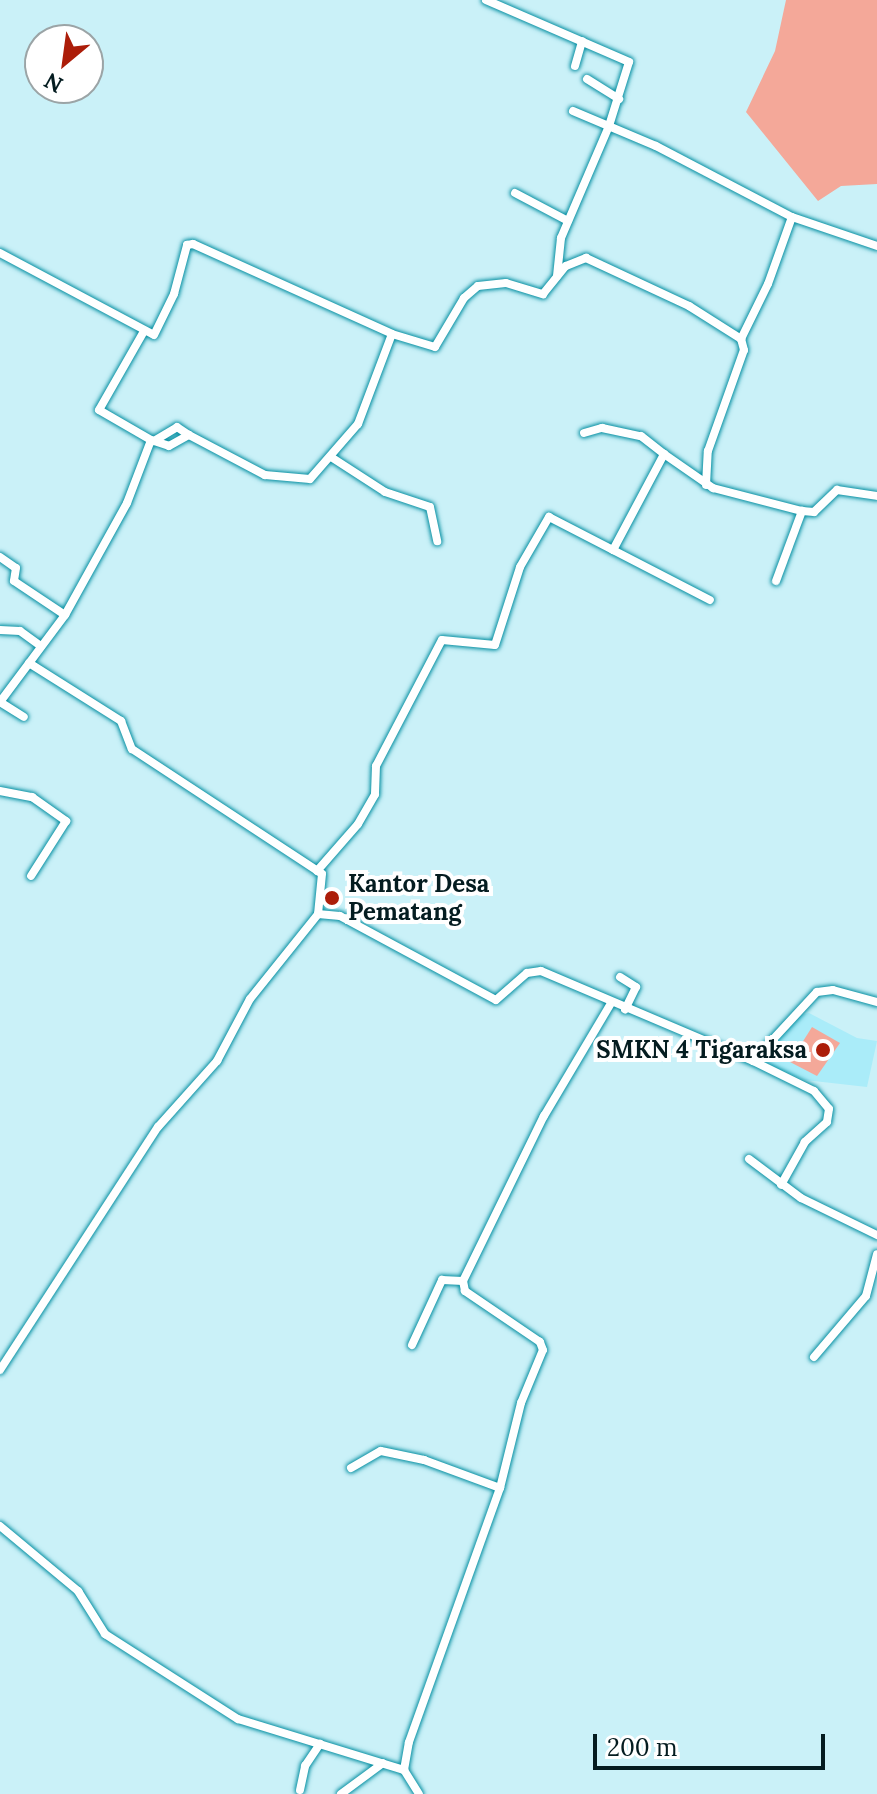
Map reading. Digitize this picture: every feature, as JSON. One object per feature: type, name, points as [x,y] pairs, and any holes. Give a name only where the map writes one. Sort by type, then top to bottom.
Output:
[{"type":"street","points":[[486,0],[628,60],[619,99],[557,252],[557,277]]},
{"type":"street","points":[[575,66],[582,41]]},
{"type":"street","points":[[587,79],[619,99]]},
{"type":"street","points":[[573,111],[792,217],[877,246]]},
{"type":"street","points":[[515,193],[568,221]]},
{"type":"street","points":[[706,485],[708,451],[744,350],[741,339],[768,284],[792,217]]},
{"type":"street","points":[[0,253],[143,333],[157,334],[190,243],[392,334],[437,346],[464,298],[478,286],[506,283],[540,295],[570,264],[591,259],[689,306],[741,339]]},
{"type":"street","points":[[143,333],[99,412],[169,446],[189,435]]},
{"type":"street","points":[[24,717],[0,702],[65,615],[124,511],[153,440],[177,427],[276,477],[310,479],[358,424],[392,334]]},
{"type":"street","points":[[584,433],[602,428],[641,436],[706,485],[802,511],[816,510],[837,490],[877,496]]},
{"type":"street","points":[[613,550],[664,454]]},
{"type":"street","points":[[331,457],[385,492],[430,507],[437,541]]},
{"type":"street","points":[[776,581],[802,511]]},
{"type":"street","points":[[317,871],[358,824],[375,794],[376,766],[442,640],[495,645],[520,567],[547,519],[555,516],[710,600]]},
{"type":"street","points":[[0,557],[16,568],[16,582],[65,615]]},
{"type":"street","points":[[0,630],[20,631],[41,646]]},
{"type":"street","points":[[0,1370],[158,1127],[217,1061],[250,999],[318,914],[324,880],[317,871],[132,749],[121,721],[29,663]]},
{"type":"street","points":[[0,791],[32,797],[66,821],[31,876]]},
{"type":"street","points":[[318,914],[340,916],[496,1000],[527,973],[541,971],[625,1010],[753,1061],[814,1091],[829,1109],[827,1122],[805,1142],[781,1185]]},
{"type":"street","points":[[620,977],[636,987],[625,1010]]},
{"type":"street","points":[[753,1061],[817,992],[833,990],[877,1002]]},
{"type":"street","points":[[404,1770],[409,1742],[500,1488],[521,1403],[543,1350],[540,1342],[465,1291],[463,1281],[544,1116],[611,1003]]},
{"type":"street","points":[[749,1159],[781,1185],[877,1235]]},
{"type":"street","points":[[814,1357],[866,1296],[877,1254]]},
{"type":"street","points":[[412,1345],[442,1280],[463,1281]]},
{"type":"street","points":[[351,1468],[381,1451],[424,1460],[500,1488]]},
{"type":"street","points":[[0,1526],[78,1591],[105,1634],[242,1722],[404,1770],[419,1794]]},
{"type":"street","points":[[300,1790],[305,1766],[320,1744]]},
{"type":"street","points":[[341,1794],[383,1763]]},
{"type":"shaded area","points":[[786,0],[877,0],[877,184],[841,186],[818,201],[746,112],[775,51]]},
{"type":"shaded area","name":"SMKN 4 Tigaraksa","points":[[809,1013],[857,1038],[877,1041],[867,1087],[805,1080],[762,1062],[797,1016]]},
{"type":"shaded area","points":[[812,1027],[840,1043],[817,1076],[790,1062]]},
{"type":"place","name":"Kantor Desa Pematang","points":[[332,898]]},
{"type":"place","name":"SMKN 4 Tigaraksa","points":[[823,1050]]}]
